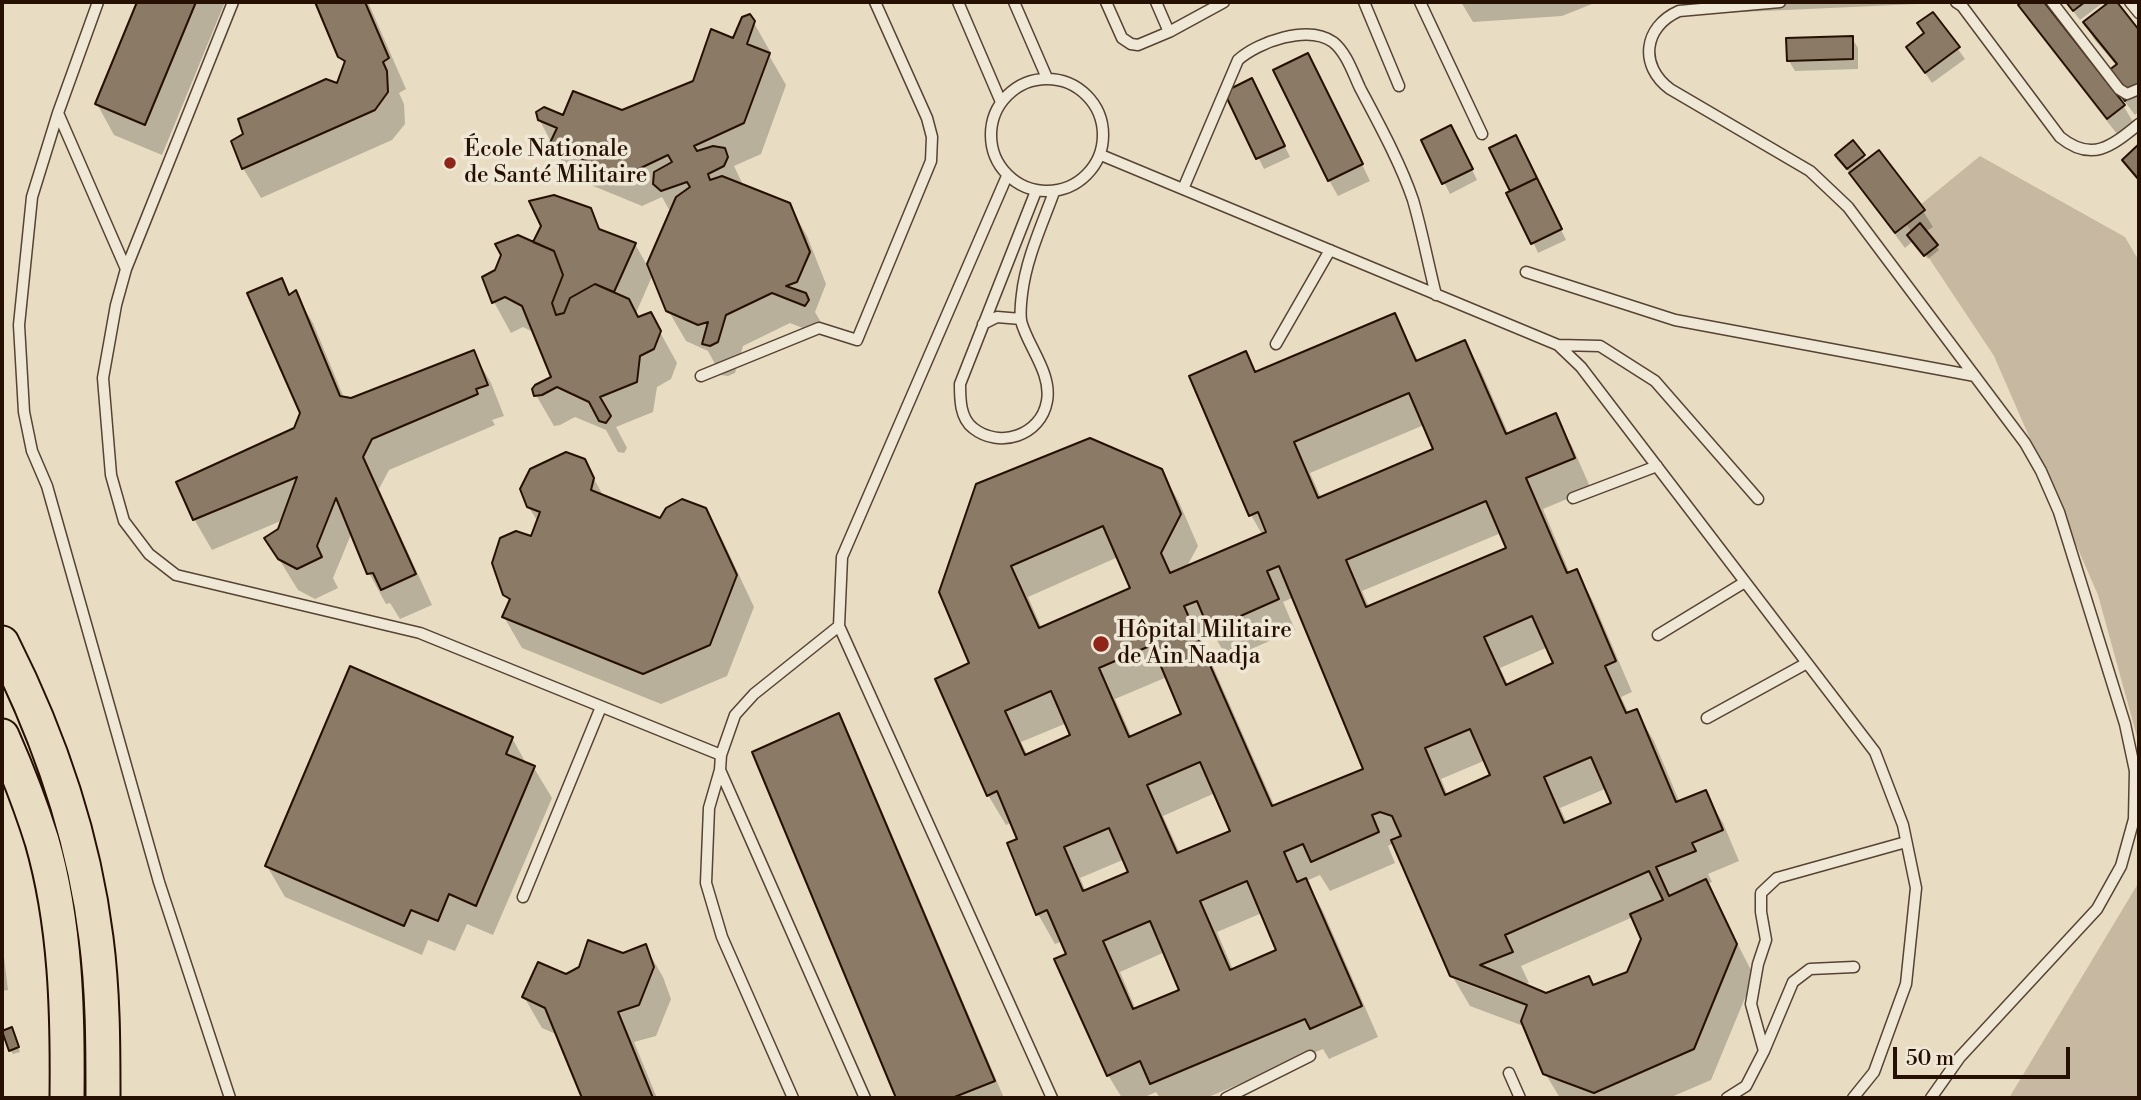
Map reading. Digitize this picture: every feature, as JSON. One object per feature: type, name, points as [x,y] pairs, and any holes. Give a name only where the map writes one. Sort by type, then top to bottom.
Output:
[{"type":"highway","points":[[2,643],[43,732],[61,782],[88,885],[101,990],[103,1098]]},
{"type":"highway","points":[[2,736],[42,842],[53,891],[66,992],[67,1098]]},
{"type":"lane","points":[[98,2],[58,113],[32,197],[19,326],[24,412],[32,452],[47,486],[159,881],[230,1098]]},
{"type":"lane","points":[[233,2],[126,269],[116,305],[103,378],[111,475],[124,521],[149,554],[176,575],[420,632],[721,755]]},
{"type":"lane","points":[[701,376],[819,328],[857,340],[931,161],[932,137],[927,118],[875,2]]},
{"type":"lane","points":[[958,2],[1001,103]]},
{"type":"lane","points":[[1014,2],[1047,78]]},
{"type":"lane","points":[[1106,2],[1119,33],[1126,42],[1143,45],[1169,33],[1208,6],[1224,2]]},
{"type":"lane","points":[[1156,2],[1169,33]]},
{"type":"lane","points":[[1364,2],[1399,86]]},
{"type":"lane","points":[[1420,2],[1482,134]]},
{"type":"lane","points":[[1780,2],[1679,10],[1656,28],[1649,47],[1652,67],[1670,89],[1789,158],[1830,188],[1848,207],[2025,443],[2059,512],[2131,748],[2136,795],[2131,831],[2121,866],[2097,909],[1960,1057],[1931,1098]]},
{"type":"lane","points":[[1956,2],[1962,6],[2068,144],[2099,150],[2139,124]]},
{"type":"lane","points":[[2052,2],[2119,89],[2127,94],[2139,89]]},
{"type":"lane","points":[[2130,2],[2139,13]]},
{"type":"lane","points":[[1183,189],[1238,60],[1246,53],[1283,37],[1310,34],[1331,41],[1342,53],[1378,122],[1412,199],[1436,295]]},
{"type":"lane","points":[[1047,78],[1068,82],[1085,93],[1095,105],[1104,136],[1101,155],[1089,174],[1074,186],[1054,192],[1023,187],[1007,176],[993,154],[990,134],[992,121],[1001,103],[1016,88],[1047,78]]},
{"type":"lane","points":[[58,113],[126,269]]},
{"type":"lane","points":[[1101,155],[1558,345],[1600,346],[1654,381],[1758,499]]},
{"type":"lane","points":[[1007,176],[842,557],[839,626],[1051,1098]]},
{"type":"lane","points":[[1036,191],[960,384],[960,405],[969,425],[983,436],[1002,440],[1025,434],[1038,421],[1047,402],[1047,383],[1021,319],[1022,293],[1029,258],[1054,192]]},
{"type":"lane","points":[[1276,344],[1330,250]]},
{"type":"lane","points":[[1526,272],[1675,320],[1975,376]]},
{"type":"lane","points":[[983,324],[998,317],[1021,319]]},
{"type":"lane","points":[[1558,345],[1581,367],[1875,752],[1903,825],[1916,888],[1906,984],[1874,1072],[1853,1098]]},
{"type":"lane","points":[[1573,498],[1657,466]]},
{"type":"lane","points":[[1658,635],[1745,582]]},
{"type":"lane","points":[[793,1098],[722,937],[706,883],[709,808],[720,770],[721,755],[735,715],[754,694],[839,626]]},
{"type":"lane","points":[[1707,718],[1807,663]]},
{"type":"lane","points":[[523,897],[601,708]]},
{"type":"lane","points":[[720,770],[865,1098]]},
{"type":"lane","points":[[1764,1051],[1751,1004],[1758,964],[1766,940],[1761,893],[1777,878],[1906,842]]},
{"type":"lane","points":[[1727,1098],[1746,1086],[1793,982],[1810,969],[1854,967]]},
{"type":"lane","points":[[1226,1098],[1310,1056]]},
{"type":"lane","points":[[1509,1073],[1520,1098]]},
{"type":"shaded area","points":[[1980,156],[2125,237],[2139,261],[2139,744],[2098,595],[1994,356],[1903,219]]},
{"type":"shaded area","points":[[2139,882],[2139,1098],[2009,1098]]},
{"type":"building","points":[[137,2],[196,2],[145,125],[95,104]]},
{"type":"building","points":[[315,2],[365,2],[389,58],[383,62],[387,71],[388,92],[375,110],[242,169],[231,141],[243,134],[238,119],[326,79],[337,83],[345,61],[338,57]]},
{"type":"building","points":[[2022,2],[2044,2],[2125,105],[2107,119],[2018,5]]},
{"type":"building","points":[[2066,2],[2085,2],[2073,11]]},
{"type":"building","points":[[2109,2],[2117,2],[2139,30],[2139,89],[2125,101],[2104,74],[2117,64],[2083,22]]},
{"type":"building","points":[[1933,12],[1960,47],[1925,73],[1906,47],[1924,33],[1917,23]]},
{"type":"building","points":[[750,14],[755,21],[747,44],[770,53],[744,123],[694,146],[697,151],[713,146],[725,148],[728,157],[724,166],[708,174],[710,180],[722,176],[790,203],[810,252],[797,282],[786,286],[806,293],[809,300],[805,306],[772,293],[726,315],[718,342],[710,346],[702,344],[708,322],[698,325],[666,311],[647,264],[676,197],[690,187],[687,182],[661,191],[653,184],[654,172],[672,162],[668,155],[624,176],[549,145],[557,128],[538,120],[536,112],[544,107],[563,115],[573,91],[622,110],[693,81],[711,29],[733,38],[742,17]]},
{"type":"building","points":[[1853,36],[1853,59],[1787,61],[1786,38]]},
{"type":"building","points":[[1308,53],[1363,164],[1328,181],[1273,70]]},
{"type":"building","points":[[1252,78],[1285,146],[1256,159],[1224,92]]},
{"type":"building","points":[[1451,125],[1473,169],[1442,184],[1421,140]]},
{"type":"building","points":[[1516,135],[1537,178],[1510,191],[1489,148]]},
{"type":"building","points":[[1853,140],[1865,155],[1847,169],[1835,155]]},
{"type":"building","points":[[2139,144],[2139,180],[2122,160]]},
{"type":"building","points":[[1879,150],[1925,210],[1895,233],[1849,173]]},
{"type":"building","points":[[1537,178],[1562,229],[1531,244],[1506,193]]},
{"type":"building","points":[[554,195],[591,208],[599,229],[636,243],[614,292],[595,284],[570,298],[564,313],[556,315],[552,303],[563,275],[554,251],[533,242],[541,226],[529,201]]},
{"type":"building","points":[[1920,223],[1938,245],[1924,256],[1907,235]]},
{"type":"building","points":[[518,235],[554,251],[563,275],[552,303],[556,315],[564,313],[570,298],[595,284],[629,299],[638,317],[651,312],[661,331],[654,349],[640,356],[637,382],[600,397],[611,416],[606,423],[599,421],[589,402],[557,387],[534,396],[532,389],[535,385],[551,377],[522,306],[505,297],[492,303],[482,277],[495,270],[501,255],[495,244]]},
{"type":"building","points":[[282,278],[289,295],[296,290],[340,396],[351,398],[474,350],[488,385],[476,389],[478,394],[372,439],[363,457],[416,574],[381,590],[373,573],[367,574],[336,498],[317,546],[322,557],[297,569],[278,559],[264,538],[278,529],[297,477],[193,520],[176,482],[294,428],[300,413],[247,293]]},
{"type":"building","points":[[1395,313],[1416,361],[1465,340],[1506,434],[1556,413],[1575,458],[1526,478],[1567,573],[1577,569],[1616,661],[1605,666],[1626,713],[1637,709],[1676,802],[1706,790],[1723,830],[1692,843],[1696,851],[1656,867],[1669,896],[1706,879],[1737,944],[1694,1049],[1594,1093],[1543,1074],[1521,1021],[1527,1005],[1450,976],[1391,840],[1401,836],[1392,816],[1380,812],[1372,815],[1379,832],[1311,862],[1303,844],[1284,852],[1297,882],[1306,878],[1362,1006],[1310,1029],[1305,1019],[1150,1084],[1140,1061],[1107,1076],[1054,959],[1066,954],[1047,910],[1036,915],[1007,843],[1017,839],[997,791],[987,796],[935,679],[969,663],[939,592],[976,484],[1090,438],[1162,469],[1181,514],[1161,553],[1170,573],[1266,532],[1258,512],[1249,516],[1189,376],[1246,351],[1255,372]],"holes":[[[1409,393],[1433,449],[1318,498],[1294,442]],[[1486,501],[1506,548],[1366,607],[1346,560]],[[1103,526],[1130,588],[1039,628],[1011,566]],[[1279,566],[1363,769],[1272,806],[1184,606],[1197,601],[1209,630],[1279,599],[1267,571]],[[1532,616],[1553,663],[1506,685],[1484,637]],[[1152,645],[1181,714],[1129,737],[1099,668]],[[1051,691],[1070,735],[1025,755],[1005,711]],[[1470,729],[1490,775],[1445,795],[1425,748]],[[1591,757],[1611,803],[1564,823],[1544,777]],[[1200,762],[1230,831],[1177,853],[1147,785]],[[1109,828],[1128,872],[1083,891],[1064,847]],[[1649,871],[1663,900],[1630,914],[1641,939],[1627,972],[1593,985],[1589,976],[1546,993],[1480,965],[1513,952],[1505,935]],[[1247,881],[1276,950],[1230,970],[1200,901]],[[1150,921],[1179,990],[1133,1009],[1103,941]]]},
{"type":"building","points":[[566,452],[585,459],[594,478],[591,490],[660,518],[666,508],[682,499],[706,508],[737,575],[710,645],[643,674],[502,617],[510,599],[503,595],[492,563],[500,538],[516,531],[531,536],[540,512],[527,507],[520,489],[530,469]]},
{"type":"building","points":[[350,666],[513,737],[506,754],[535,766],[476,906],[449,894],[438,921],[411,910],[404,926],[265,866]]},
{"type":"building","points":[[839,713],[995,1081],[952,1098],[896,1098],[752,752]]},
{"type":"building","points":[[588,940],[623,953],[646,944],[654,967],[639,1005],[618,1012],[653,1098],[582,1098],[545,1008],[522,997],[538,962],[566,974],[579,967]]},
{"type":"building","points":[[12,1027],[19,1047],[9,1051],[2,1031]]},
{"type":"place","name":"École Nationale de Santé Militaire","points":[[450,163]]},
{"type":"place","name":"Hôpital Militaire de Ain Naadja","points":[[1101,644]]}]
